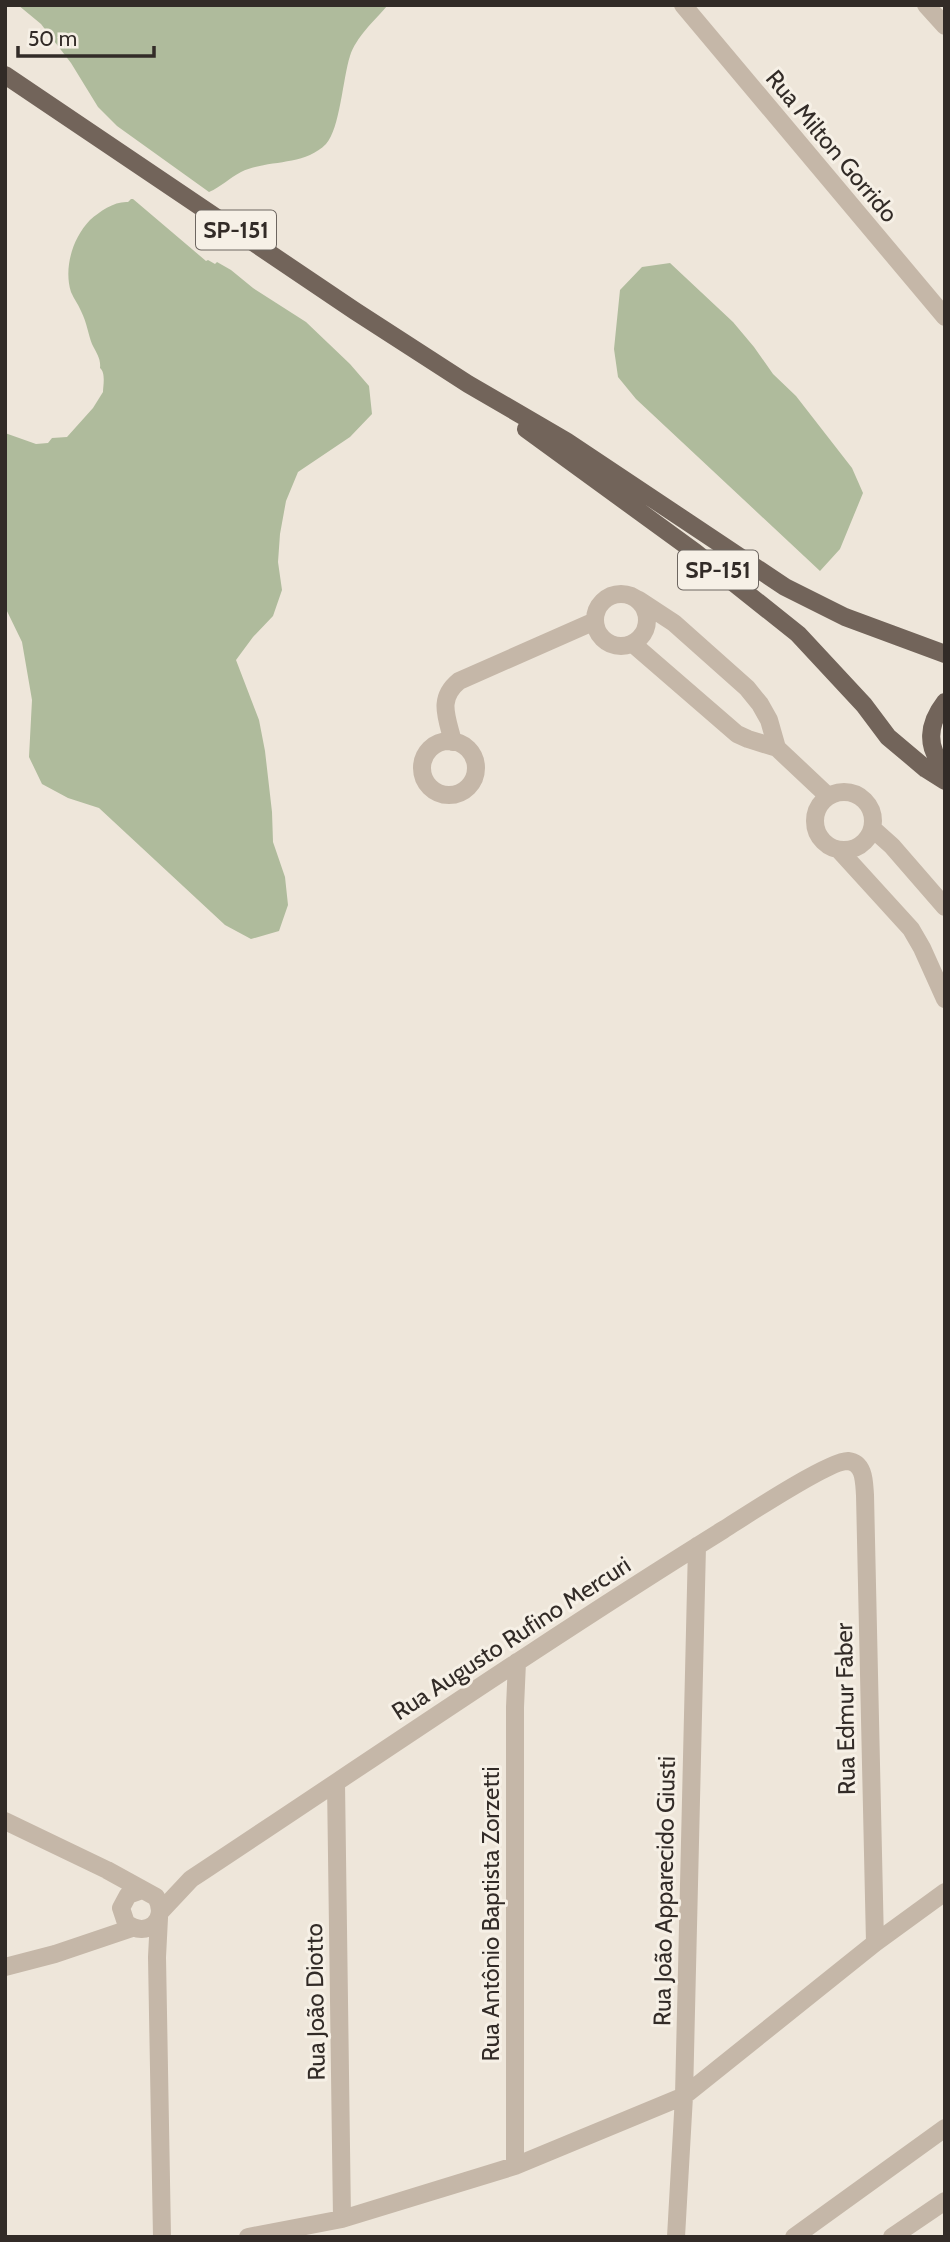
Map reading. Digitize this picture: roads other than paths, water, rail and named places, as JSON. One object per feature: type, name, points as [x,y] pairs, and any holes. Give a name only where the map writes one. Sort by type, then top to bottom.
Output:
[{"type":"main road","name":"SP-151","points":[[5,75],[355,311],[467,384],[566,441],[785,587],[845,617],[945,654]]},
{"type":"main road","name":"SP-151","points":[[467,384],[695,552],[798,634],[864,705],[888,737],[926,769],[945,781]]},
{"type":"main road","points":[[945,702],[932,724],[930,736],[932,749],[945,768]]},
{"type":"street","name":"Rua Milton Gorrido","points":[[683,5],[945,317]]},
{"type":"street","points":[[926,5],[945,26]]},
{"type":"street","points":[[639,600],[648,619],[647,629],[641,638],[623,647],[604,640],[597,632],[595,621],[601,602],[620,593],[639,600],[674,623],[747,688],[769,720],[777,748]]},
{"type":"street","points":[[453,742],[445,712],[445,699],[450,688],[459,681],[595,621]]},
{"type":"street","points":[[633,644],[737,734],[777,748],[828,796]]},
{"type":"street","points":[[839,850],[856,848],[873,828],[871,809],[857,794],[847,791],[828,796],[816,811],[814,822],[817,831],[822,840],[839,850],[911,929],[945,999]]},
{"type":"street","points":[[873,828],[945,907]]},
{"type":"street","name":"Rua Augusto Rufino Mercuri","points":[[160,1915],[191,1878],[697,1546],[835,1464],[847,1461],[857,1465],[863,1474]]},
{"type":"street","name":"Rua Edmur Faber","points":[[863,1474],[875,1943]]},
{"type":"street","name":"Rua João Apparecido Giusti","points":[[676,2237],[684,2096],[697,1546]]},
{"type":"street","name":"Rua Antônio Baptista Zorzetti","points":[[515,2166],[517,1662]]},
{"type":"street","name":"Rua João Diotto","points":[[336,1783],[342,2219]]},
{"type":"street","points":[[5,1821],[107,1870],[140,1892],[156,1897],[160,1915],[157,1957],[162,2237]]},
{"type":"street","name":"Rua Augusto Rufino Mercuri","points":[[140,1892],[191,1878]]},
{"type":"street","points":[[140,1892],[121,1908],[157,1957]]},
{"type":"street","points":[[248,2237],[342,2219],[515,2166],[684,2096],[875,1943],[945,1892]]},
{"type":"street","points":[[5,1966],[55,1954],[102,1938],[131,1924],[148,1928],[160,1915]]},
{"type":"street","points":[[794,2237],[945,2127]]},
{"type":"street","points":[[892,2237],[945,2201]]}]
